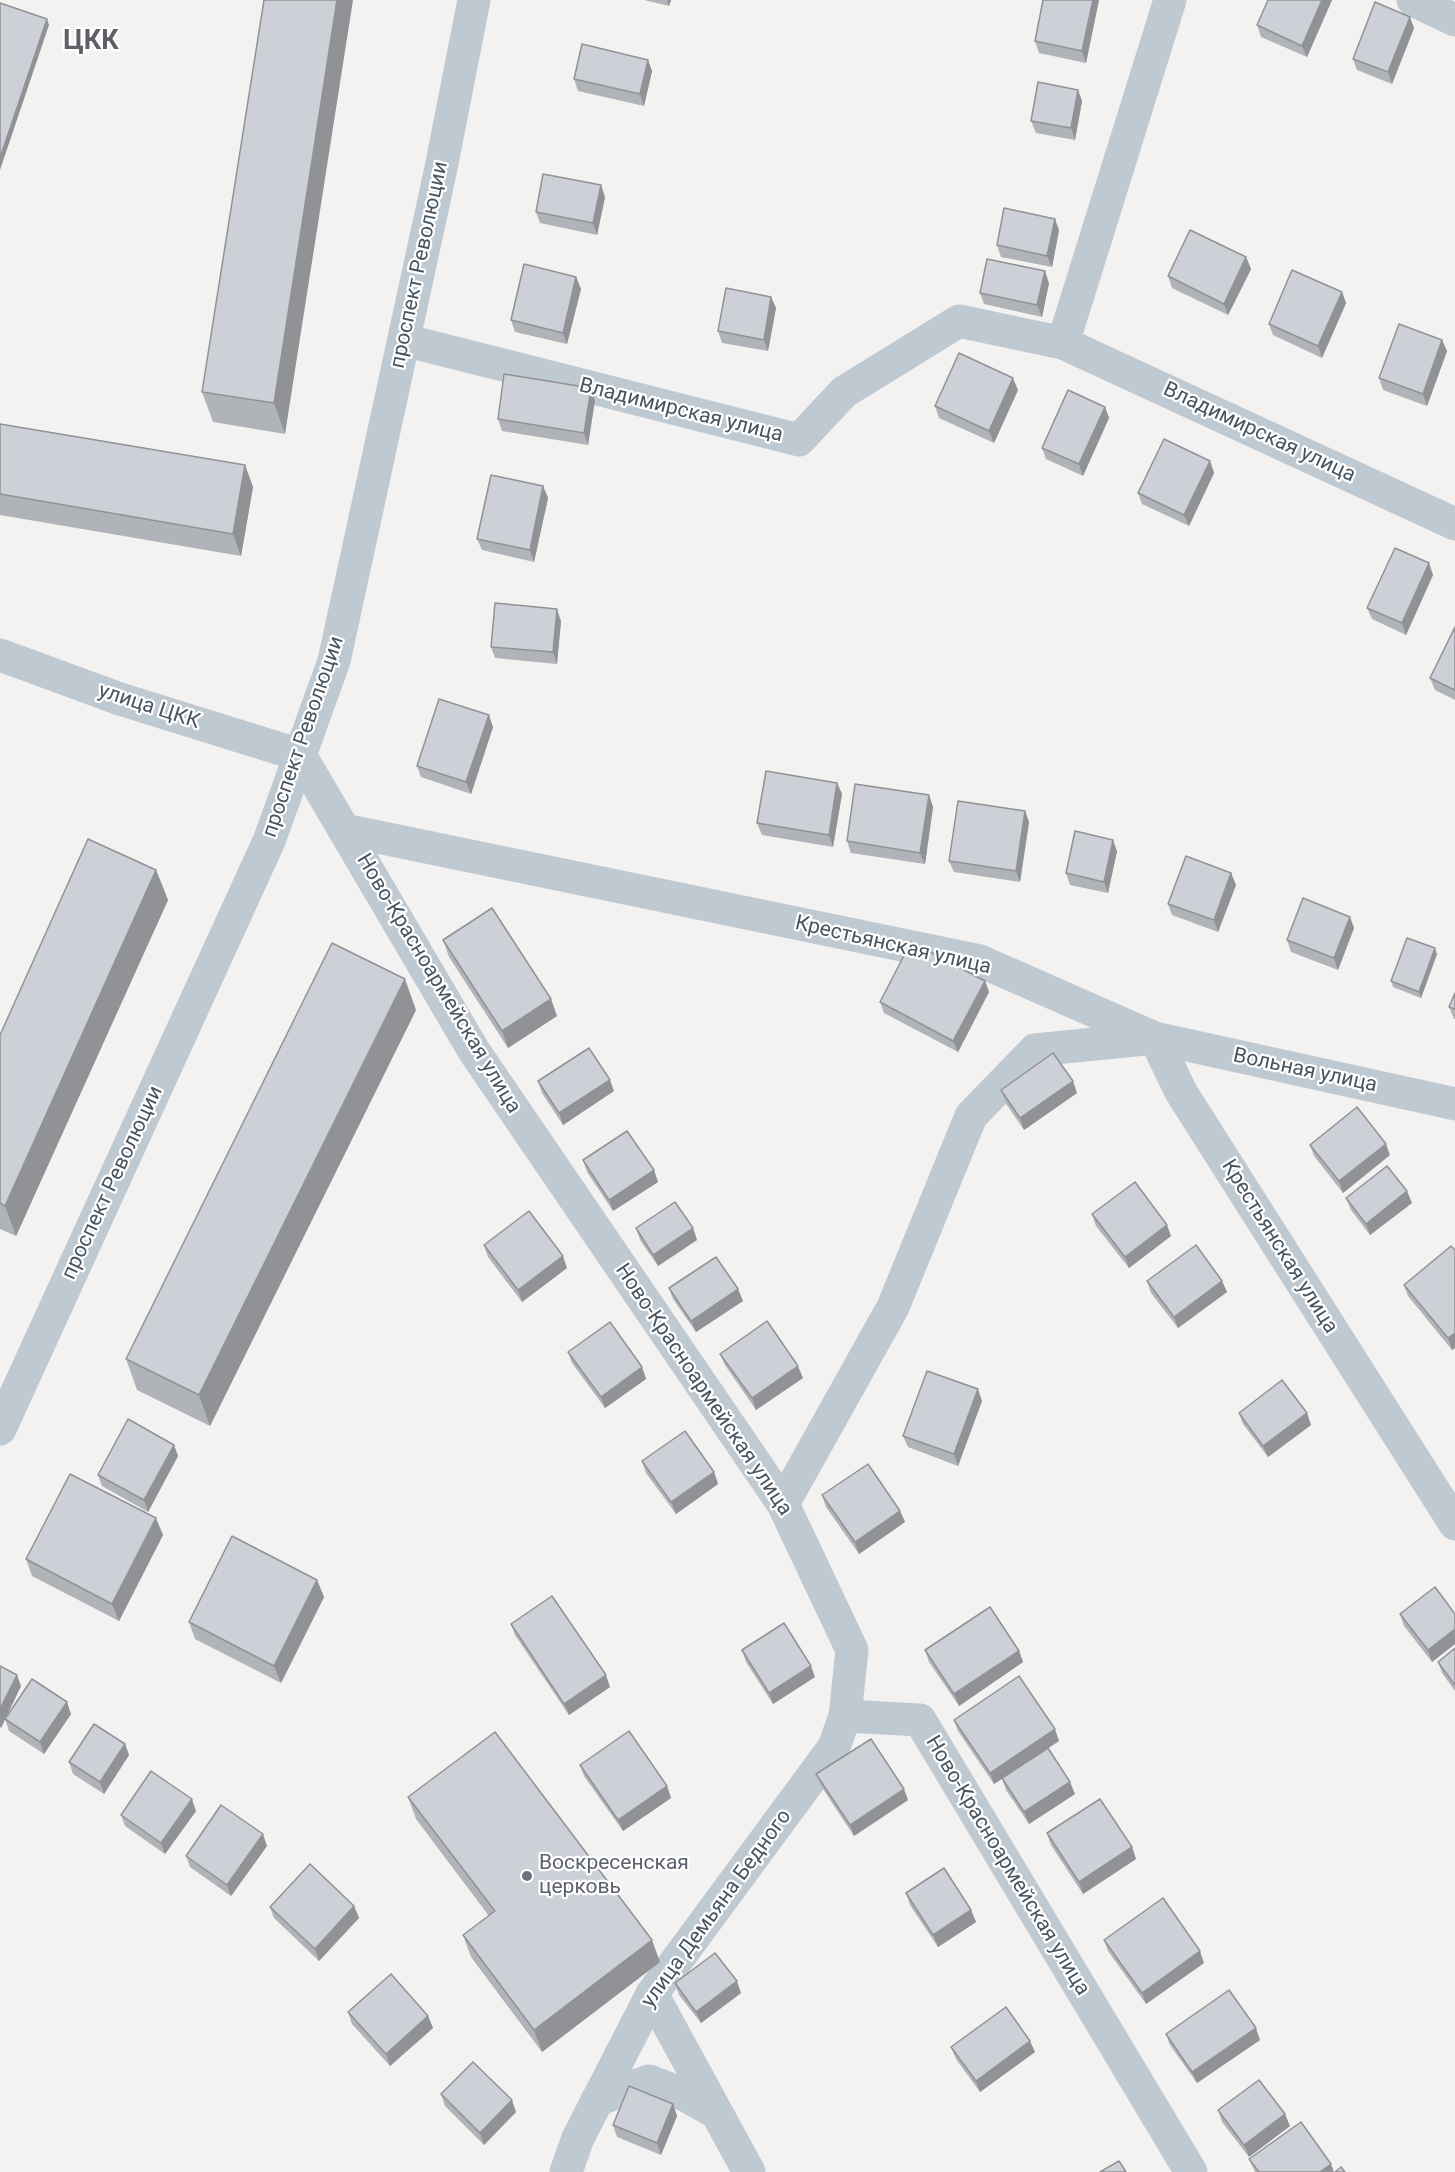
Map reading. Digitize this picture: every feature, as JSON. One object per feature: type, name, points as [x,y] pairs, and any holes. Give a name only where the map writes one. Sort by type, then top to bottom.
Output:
[{"type":"street","name":"проспект Революции","points":[[0,1429],[269,841],[334,662],[441,168],[474,0]]},
{"type":"street","points":[[1063,343],[1170,0]]},
{"type":"street","points":[[1413,0],[1455,20]]},
{"type":"street","name":"Владимирская улица","points":[[404,340],[799,440],[844,392],[958,321],[1063,343],[1455,524]]},
{"type":"street","name":"улица ЦКК","points":[[0,655],[120,699],[300,756]]},
{"type":"street","name":"Ново-Красноармейская улица","points":[[300,756],[474,1051],[783,1504],[852,1650],[845,1716],[920,1720],[1191,2172]]},
{"type":"street","name":"Крестьянская улица","points":[[344,830],[980,961],[1155,1038],[1181,1092],[1455,1524]]},
{"type":"street","points":[[783,1504],[893,1307],[971,1116],[1035,1050],[1155,1038]]},
{"type":"street","name":"Вольная улица","points":[[1155,1038],[1455,1104]]},
{"type":"street","name":"улица Демьяна Бедного","points":[[566,2172],[597,2100],[652,1994],[834,1747],[845,1716]]},
{"type":"street","points":[[652,1994],[749,2172]]},
{"type":"street","points":[[597,2100],[649,2081],[685,2095],[717,2113]]},
{"type":"building","points":[[264,0],[337,0],[274,403],[202,392]]},
{"type":"building","points":[[1043,0],[1093,0],[1082,51],[1035,41]]},
{"type":"building","points":[[1268,0],[1322,0],[1302,46],[1257,25]]},
{"type":"building","points":[[1375,2],[1410,17],[1388,72],[1353,59]]},
{"type":"building","points":[[0,3],[47,19],[0,158]]},
{"type":"building","points":[[582,44],[648,60],[640,94],[574,79]]},
{"type":"building","points":[[1038,82],[1078,90],[1071,128],[1031,121]]},
{"type":"building","points":[[543,174],[601,185],[593,223],[536,212]]},
{"type":"building","points":[[1004,208],[1055,219],[1047,256],[997,245]]},
{"type":"building","points":[[1190,230],[1246,257],[1224,304],[1168,276]]},
{"type":"building","points":[[987,259],[1045,271],[1037,305],[980,293]]},
{"type":"building","points":[[524,264],[576,277],[563,333],[511,320]]},
{"type":"building","points":[[1292,270],[1342,292],[1318,346],[1269,324]]},
{"type":"building","points":[[726,288],[771,297],[764,340],[718,331]]},
{"type":"building","points":[[1399,324],[1442,340],[1423,394],[1379,378]]},
{"type":"building","points":[[959,353],[1013,378],[989,431],[935,406]]},
{"type":"building","points":[[504,374],[591,388],[584,433],[498,419]]},
{"type":"building","points":[[1068,390],[1105,407],[1079,464],[1042,448]]},
{"type":"building","points":[[0,424],[245,465],[233,534],[0,494]]},
{"type":"building","points":[[1164,439],[1210,461],[1184,515],[1138,493]]},
{"type":"building","points":[[491,475],[543,486],[530,550],[477,539]]},
{"type":"building","points":[[1395,548],[1429,563],[1402,623],[1367,608]]},
{"type":"building","points":[[495,603],[557,609],[553,652],[491,647]]},
{"type":"building","points":[[1455,627],[1455,690],[1430,678]]},
{"type":"building","points":[[439,699],[489,715],[466,782],[417,766]]},
{"type":"building","points":[[766,771],[837,783],[829,835],[757,823]]},
{"type":"building","points":[[855,784],[929,795],[920,853],[847,841]]},
{"type":"building","points":[[958,801],[1025,811],[1016,871],[949,861]]},
{"type":"building","points":[[1075,831],[1113,840],[1104,882],[1066,873]]},
{"type":"building","points":[[88,839],[156,870],[5,1206],[0,1203],[0,1035]]},
{"type":"building","points":[[1186,856],[1231,873],[1214,920],[1168,904]]},
{"type":"building","points":[[1303,898],[1350,917],[1334,958],[1287,940]]},
{"type":"building","points":[[492,908],[551,999],[502,1031],[443,940]]},
{"type":"building","points":[[1407,938],[1435,948],[1419,992],[1391,981]]},
{"type":"building","points":[[911,942],[985,981],[953,1041],[880,1002]]},
{"type":"building","points":[[332,943],[405,979],[199,1395],[126,1359]]},
{"type":"building","points":[[1455,993],[1455,1009],[1449,1007]]},
{"type":"building","points":[[589,1048],[610,1080],[559,1113],[538,1081]]},
{"type":"building","points":[[1053,1053],[1073,1081],[1020,1118],[1001,1090]]},
{"type":"building","points":[[1357,1107],[1386,1144],[1339,1181],[1310,1145]]},
{"type":"building","points":[[627,1131],[654,1170],[609,1200],[583,1160]]},
{"type":"building","points":[[1387,1166],[1407,1191],[1366,1224],[1346,1198]]},
{"type":"building","points":[[1135,1182],[1167,1225],[1125,1257],[1092,1214]]},
{"type":"building","points":[[675,1202],[693,1228],[653,1255],[636,1228]]},
{"type":"building","points":[[529,1211],[563,1256],[518,1290],[484,1245]]},
{"type":"building","points":[[1196,1245],[1222,1281],[1174,1317],[1147,1281]]},
{"type":"building","points":[[1451,1246],[1455,1250],[1455,1333],[1448,1338],[1404,1285]]},
{"type":"building","points":[[716,1257],[738,1289],[691,1321],[669,1288]]},
{"type":"building","points":[[767,1321],[798,1366],[752,1398],[720,1354]]},
{"type":"building","points":[[610,1322],[642,1367],[601,1397],[568,1352]]},
{"type":"building","points":[[927,1371],[978,1389],[954,1454],[903,1436]]},
{"type":"building","points":[[1282,1380],[1307,1413],[1263,1446],[1239,1413]]},
{"type":"building","points":[[128,1419],[174,1445],[144,1500],[98,1475]]},
{"type":"building","points":[[685,1431],[714,1472],[671,1502],[642,1461]]},
{"type":"building","points":[[868,1464],[900,1511],[855,1542],[822,1495]]},
{"type":"building","points":[[70,1474],[156,1518],[112,1604],[26,1559]]},
{"type":"building","points":[[232,1536],[317,1580],[274,1666],[189,1622]]},
{"type":"building","points":[[1435,1587],[1455,1614],[1455,1629],[1428,1650],[1400,1614]]},
{"type":"building","points":[[552,1596],[606,1675],[564,1704],[511,1624]]},
{"type":"building","points":[[990,1607],[1019,1651],[954,1694],[925,1650]]},
{"type":"building","points":[[784,1623],[811,1666],[769,1693],[742,1650]]},
{"type":"building","points":[[1455,1648],[1455,1685],[1438,1662]]},
{"type":"building","points":[[0,1666],[17,1675],[0,1709]]},
{"type":"building","points":[[1019,1676],[1055,1729],[990,1773],[954,1720]]},
{"type":"building","points":[[32,1679],[67,1702],[40,1742],[5,1719]]},
{"type":"building","points":[[94,1724],[125,1744],[100,1782],[69,1762]]},
{"type":"building","points":[[629,1731],[667,1786],[618,1820],[580,1765]]},
{"type":"building","name":"Воскресенская церковь","points":[[495,1732],[652,1940],[534,2030],[463,1935],[495,1911],[408,1797]]},
{"type":"building","points":[[871,1739],[904,1789],[850,1825],[816,1774]]},
{"type":"building","points":[[1048,1748],[1070,1782],[1024,1812],[1002,1778]]},
{"type":"building","points":[[151,1771],[192,1799],[161,1843],[121,1815]]},
{"type":"building","points":[[1100,1799],[1132,1847],[1079,1882],[1047,1833]]},
{"type":"building","points":[[221,1805],[263,1834],[227,1885],[186,1856]]},
{"type":"building","points":[[310,1864],[354,1906],[315,1949],[270,1907]]},
{"type":"building","points":[[944,1868],[971,1910],[933,1935],[906,1893]]},
{"type":"building","points":[[1163,1898],[1200,1951],[1142,1993],[1104,1940]]},
{"type":"building","points":[[715,1953],[737,1981],[696,2012],[675,1983]]},
{"type":"building","points":[[391,1974],[428,2016],[386,2054],[348,2012]]},
{"type":"building","points":[[1229,1990],[1256,2028],[1192,2072],[1166,2034]]},
{"type":"building","points":[[1006,2007],[1030,2041],[976,2081],[951,2047]]},
{"type":"building","points":[[473,2062],[512,2100],[480,2133],[441,2094]]},
{"type":"building","points":[[1259,2080],[1285,2114],[1244,2145],[1218,2110]]},
{"type":"building","points":[[629,2086],[673,2104],[657,2143],[613,2125]]},
{"type":"building","points":[[1301,2122],[1331,2164],[1320,2172],[1259,2172],[1249,2159]]},
{"type":"building","points":[[1119,2161],[1126,2172],[1100,2172]]},
{"type":"building","points":[[1341,2167],[1345,2172],[1335,2172]]},
{"type":"place","name":"Воскресенская церковь","points":[[527,1876]]},
{"type":"district","name":"ЦКК","points":[[91,42]]}]
